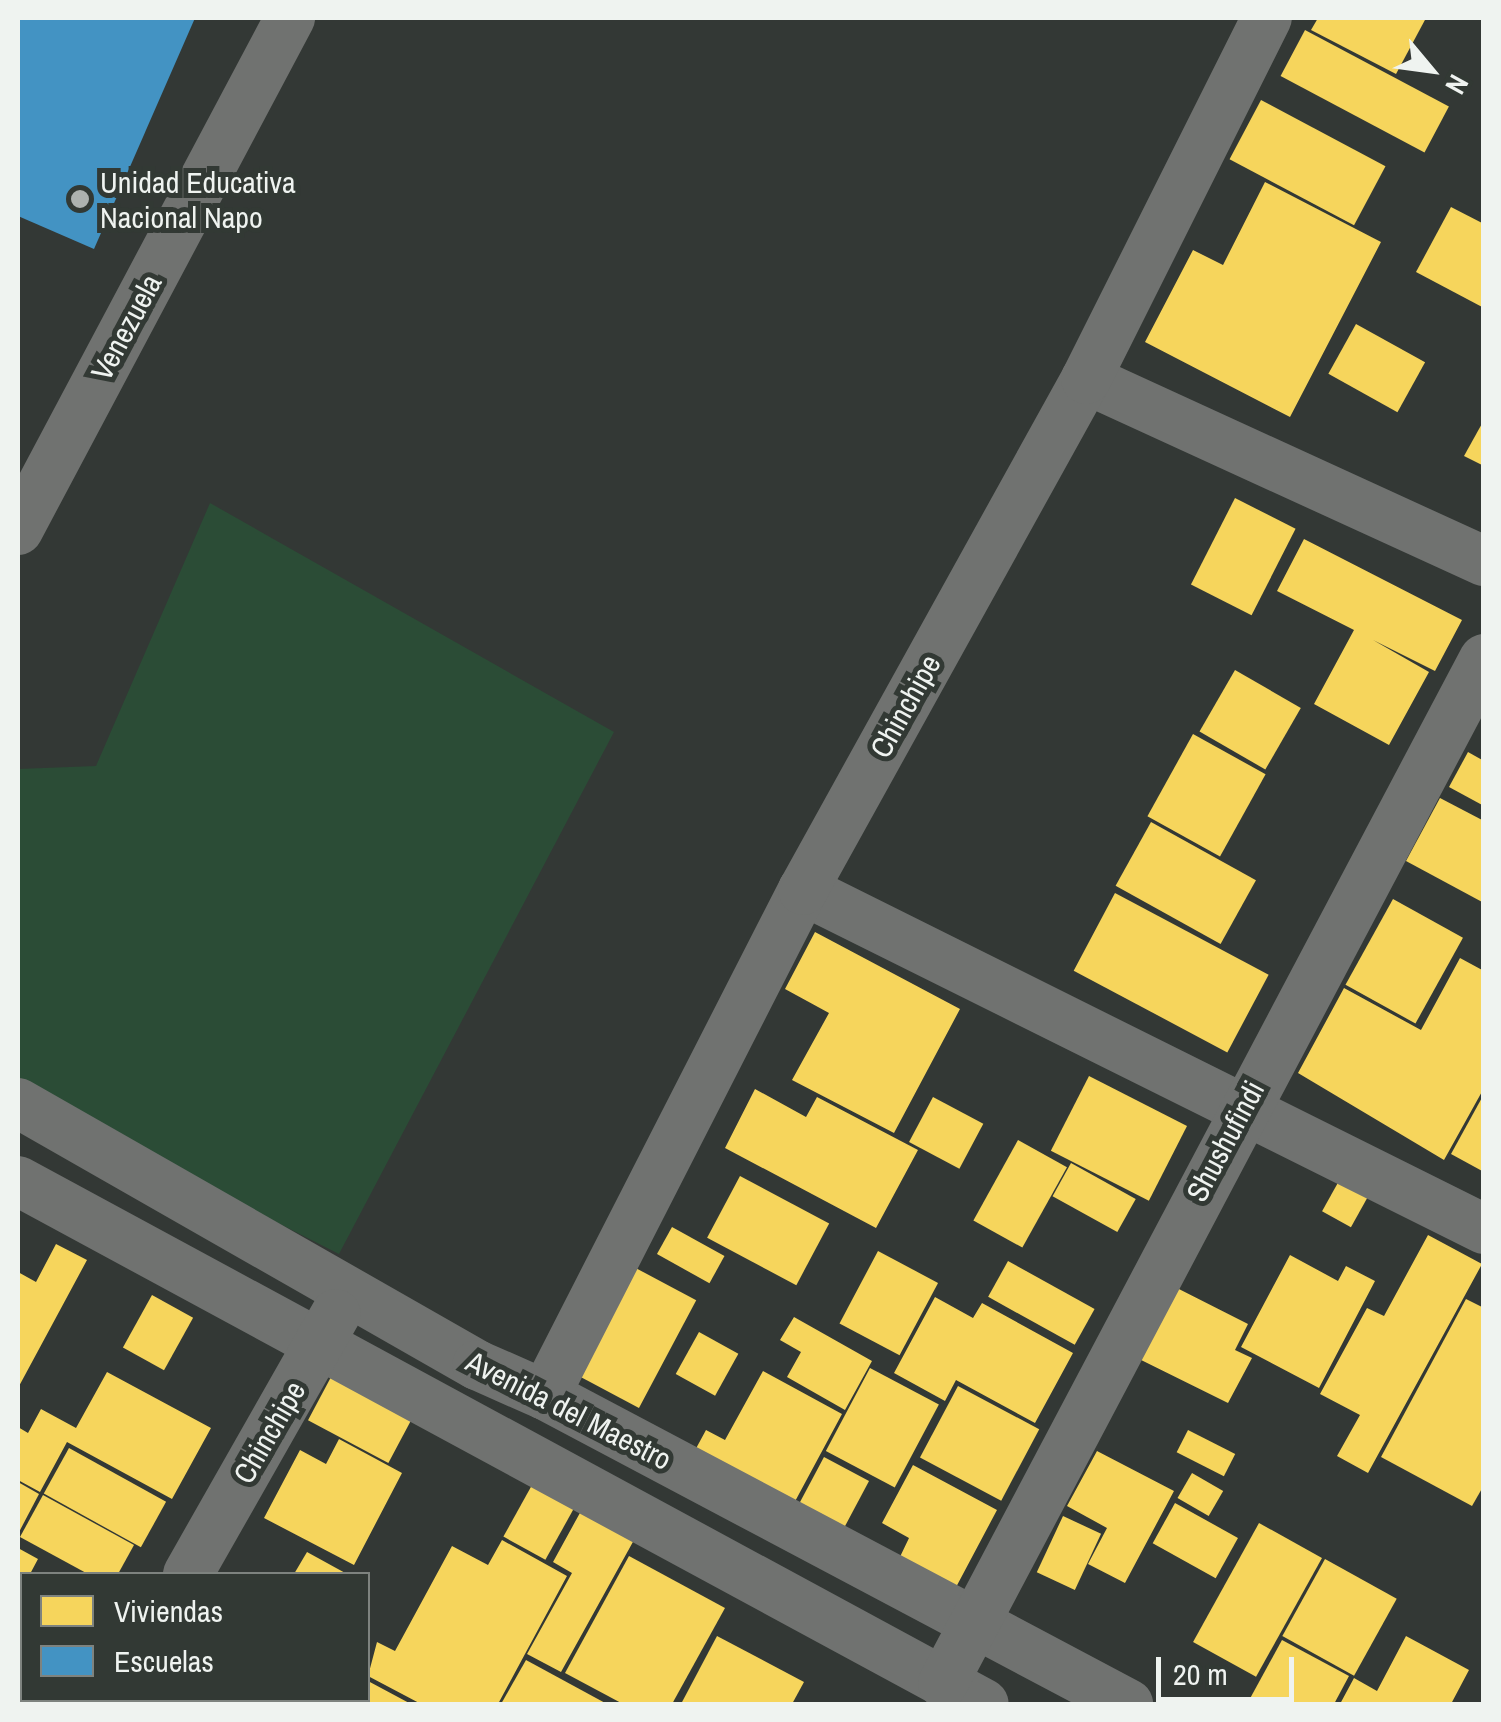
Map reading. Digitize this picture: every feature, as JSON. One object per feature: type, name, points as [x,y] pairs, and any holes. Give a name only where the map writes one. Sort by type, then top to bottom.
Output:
[{"type":"street","name":"Venezuela","points":[[18,530],[290,18]]},
{"type":"street","name":"Chinchipe","points":[[545,1394],[804,890],[1086,379],[1267,18]]},
{"type":"street","points":[[1086,379],[1484,560]]},
{"type":"street","name":"Shushufindi","points":[[963,1694],[972,1626],[1240,1112],[1484,659]]},
{"type":"street","points":[[804,890],[1240,1112],[1484,1230]]},
{"type":"street","name":"Avenida del Maestro","points":[[18,1102],[477,1365],[545,1394],[972,1626],[1128,1704]]},
{"type":"street","points":[[18,1181],[963,1694]]},
{"type":"street","name":"Chinchipe","points":[[189,1572],[350,1289]]},
{"type":"street","points":[[477,1365],[577,1333]]},
{"type":"green space","points":[[210,503],[614,732],[339,1254],[18,1091],[18,769],[96,766]]},
{"type":"building: Viviendas","points":[[1318,18],[1426,18],[1396,74],[1311,30]]},
{"type":"building: Viviendas","points":[[1305,30],[1449,107],[1425,152],[1281,76]]},
{"type":"building: Viviendas","points":[[1261,100],[1385,166],[1354,225],[1230,159]]},
{"type":"building: Viviendas","points":[[1265,182],[1381,242],[1290,417],[1145,342],[1193,250],[1223,265]]},
{"type":"building: Viviendas","points":[[1451,207],[1484,224],[1484,308],[1416,272]]},
{"type":"building: Viviendas","points":[[1356,324],[1425,362],[1397,412],[1328,374]]},
{"type":"building: Viviendas","points":[[1484,420],[1484,466],[1464,456]]},
{"type":"building: Viviendas","points":[[1235,498],[1296,529],[1252,615],[1191,584]]},
{"type":"building: Viviendas","points":[[1304,539],[1462,620],[1435,671],[1373,640],[1429,672],[1389,745],[1314,704],[1354,630],[1277,591]]},
{"type":"building: Viviendas","points":[[1235,670],[1301,708],[1265,769],[1200,731]]},
{"type":"building: Viviendas","points":[[1193,734],[1266,774],[1220,856],[1147,816]]},
{"type":"building: Viviendas","points":[[1468,752],[1484,761],[1484,806],[1449,787]]},
{"type":"building: Viviendas","points":[[1440,798],[1484,821],[1484,903],[1406,861]]},
{"type":"building: Viviendas","points":[[1151,822],[1256,880],[1221,944],[1116,886]]},
{"type":"building: Viviendas","points":[[1115,893],[1269,975],[1227,1052],[1074,971]]},
{"type":"building: Viviendas","points":[[1393,899],[1463,938],[1415,1023],[1345,985]]},
{"type":"building: Viviendas","points":[[815,932],[960,1009],[894,1133],[792,1080],[829,1013],[785,989]]},
{"type":"building: Viviendas","points":[[1460,958],[1484,971],[1484,1088],[1444,1160],[1298,1073],[1344,988],[1421,1030]]},
{"type":"building: Viviendas","points":[[1089,1076],[1187,1126],[1149,1201],[1051,1151]]},
{"type":"building: Viviendas","points":[[755,1089],[806,1117],[817,1097],[918,1150],[876,1228],[725,1148]]},
{"type":"building: Viviendas","points":[[1484,1094],[1484,1172],[1451,1154]]},
{"type":"building: Viviendas","points":[[933,1097],[983,1124],[959,1169],[909,1142]]},
{"type":"building: Viviendas","points":[[1018,1140],[1067,1167],[1022,1248],[973,1220]]},
{"type":"building: Viviendas","points":[[1071,1163],[1136,1199],[1117,1232],[1053,1196]]},
{"type":"building: Viviendas","points":[[740,1176],[829,1223],[796,1285],[707,1238]]},
{"type":"building: Viviendas","points":[[1340,1179],[1369,1195],[1351,1227],[1322,1211]]},
{"type":"building: Viviendas","points":[[672,1227],[724,1256],[709,1283],[657,1254]]},
{"type":"building: Viviendas","points":[[1428,1235],[1482,1264],[1368,1473],[1337,1456],[1360,1415],[1320,1394],[1367,1308],[1384,1316]]},
{"type":"building: Viviendas","points":[[56,1244],[87,1260],[18,1388],[18,1272],[36,1282]]},
{"type":"building: Viviendas","points":[[878,1251],[938,1283],[900,1355],[840,1323]]},
{"type":"building: Viviendas","points":[[1290,1255],[1338,1281],[1346,1266],[1375,1281],[1319,1388],[1241,1347]]},
{"type":"building: Viviendas","points":[[1008,1261],[1095,1309],[1075,1345],[988,1297]]},
{"type":"building: Viviendas","points":[[630,1265],[696,1300],[639,1408],[573,1373]]},
{"type":"building: Viviendas","points":[[1169,1284],[1248,1324],[1235,1350],[1252,1358],[1228,1403],[1133,1356]]},
{"type":"building: Viviendas","points":[[152,1295],[193,1318],[164,1370],[123,1347]]},
{"type":"building: Viviendas","points":[[935,1297],[973,1318],[982,1303],[1073,1353],[1035,1423],[956,1380],[945,1401],[894,1373]]},
{"type":"building: Viviendas","points":[[1466,1299],[1484,1308],[1484,1485],[1472,1506],[1381,1457]]},
{"type":"building: Viviendas","points":[[794,1317],[872,1361],[845,1410],[787,1377],[801,1352],[780,1340]]},
{"type":"building: Viviendas","points":[[699,1332],[738,1354],[715,1396],[676,1374]]},
{"type":"building: Viviendas","points":[[339,1362],[419,1405],[388,1463],[308,1420]]},
{"type":"building: Viviendas","points":[[870,1368],[939,1405],[895,1488],[826,1451]]},
{"type":"building: Viviendas","points":[[763,1371],[842,1414],[792,1507],[693,1454],[706,1430],[725,1440]]},
{"type":"building: Viviendas","points":[[107,1372],[211,1428],[172,1499],[67,1442],[40,1492],[18,1480],[18,1427],[28,1433],[41,1409],[76,1428]]},
{"type":"building: Viviendas","points":[[958,1386],[1039,1429],[1001,1501],[920,1458]]},
{"type":"building: Viviendas","points":[[1188,1430],[1235,1454],[1224,1476],[1177,1452]]},
{"type":"building: Viviendas","points":[[339,1439],[402,1473],[354,1565],[264,1518],[300,1450],[326,1464]]},
{"type":"building: Viviendas","points":[[69,1448],[166,1502],[141,1547],[44,1493]]},
{"type":"building: Viviendas","points":[[1097,1451],[1174,1491],[1125,1583],[1088,1564],[1107,1528],[1067,1506]]},
{"type":"building: Viviendas","points":[[824,1457],[869,1481],[844,1528],[799,1504]]},
{"type":"building: Viviendas","points":[[913,1465],[997,1510],[954,1591],[898,1561],[909,1538],[882,1523]]},
{"type":"building: Viviendas","points":[[1192,1473],[1223,1491],[1209,1516],[1178,1498]]},
{"type":"building: Viviendas","points":[[18,1482],[39,1494],[18,1534]]},
{"type":"building: Viviendas","points":[[532,1485],[574,1508],[545,1560],[503,1537]]},
{"type":"building: Viviendas","points":[[43,1495],[134,1545],[119,1572],[84,1572],[20,1537]]},
{"type":"building: Viviendas","points":[[1175,1503],[1238,1538],[1216,1578],[1153,1543]]},
{"type":"building: Viviendas","points":[[581,1511],[634,1540],[561,1672],[527,1654],[572,1573],[553,1562]]},
{"type":"building: Viviendas","points":[[1063,1516],[1101,1534],[1075,1590],[1037,1572]]},
{"type":"building: Viviendas","points":[[1259,1523],[1322,1558],[1256,1677],[1193,1642]]},
{"type":"building: Viviendas","points":[[502,1540],[567,1576],[498,1704],[421,1704],[370,1677],[377,1642],[395,1651],[452,1546],[488,1565]]},
{"type":"building: Viviendas","points":[[18,1548],[38,1559],[31,1572],[20,1572],[18,1599]]},
{"type":"building: Viviendas","points":[[307,1552],[343,1572],[295,1572]]},
{"type":"building: Viviendas","points":[[629,1556],[725,1608],[672,1704],[623,1704],[565,1673]]},
{"type":"building: Viviendas","points":[[1325,1559],[1397,1599],[1354,1676],[1282,1636]]},
{"type":"building: Viviendas","points":[[717,1636],[804,1682],[792,1704],[681,1704]]},
{"type":"building: Viviendas","points":[[1406,1636],[1469,1670],[1451,1704],[1340,1704],[1354,1678],[1377,1691]]},
{"type":"building: Viviendas","points":[[1282,1640],[1349,1676],[1334,1704],[1247,1704]]},
{"type":"building: Viviendas","points":[[526,1660],[607,1704],[501,1704]]},
{"type":"building: Viviendas","points":[[370,1682],[411,1704],[273,1704],[370,1702]]},
{"type":"building: Escuelas","name":"Unidad Educativa Nacional Napo","points":[[18,18],[195,18],[94,249],[18,216]]},
{"type":"place","name":"Unidad Educativa Nacional Napo","points":[[80,199]]}]
